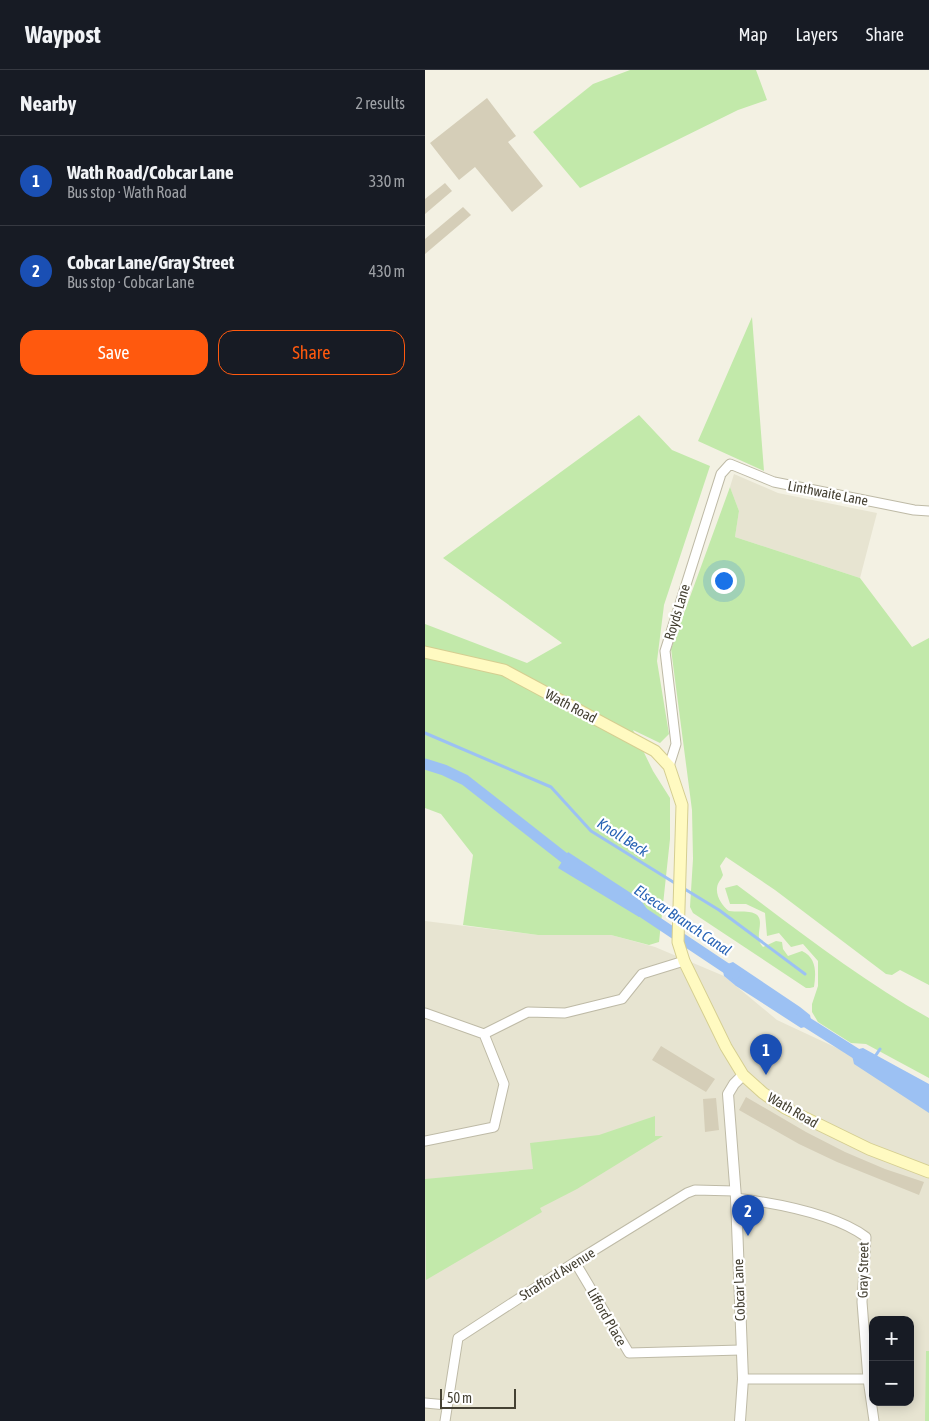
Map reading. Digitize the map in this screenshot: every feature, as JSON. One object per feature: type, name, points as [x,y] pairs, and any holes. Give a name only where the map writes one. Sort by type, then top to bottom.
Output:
[{"type":"main road","name":"Wath Road","points":[[425,652],[504,670],[655,751],[669,766],[682,805],[678,942],[684,961],[726,1047],[743,1075],[785,1108],[869,1149],[929,1172]]},
{"type":"street","name":"Linthwaite Lane","points":[[730,464],[774,482],[914,510],[929,511]]},
{"type":"street","name":"Royds Lane","points":[[669,766],[676,744],[665,651],[721,474],[730,464]]},
{"type":"street","points":[[425,1013],[484,1034],[528,1012],[565,1012],[622,999],[642,974],[684,961]]},
{"type":"street","points":[[425,1141],[494,1127],[504,1084],[484,1034]]},
{"type":"street","name":"Cobcar Lane","points":[[740,1421],[743,1379],[735,1195],[728,1094],[743,1075]]},
{"type":"street","name":"Strafford Avenue","points":[[445,1421],[458,1338],[575,1262],[687,1193],[695,1190],[735,1195]]},
{"type":"street","name":"Gray Street","points":[[735,1195],[806,1212],[855,1228],[866,1237],[863,1302],[868,1379],[874,1421]]},
{"type":"street","name":"Lifford Place","points":[[575,1262],[629,1353],[741,1350]]},
{"type":"street","points":[[743,1379],[868,1379]]},
{"type":"street","points":[[425,1402],[447,1406]]},
{"type":"shaded area","points":[[734,474],[778,493],[877,513],[860,578],[735,537],[739,511],[730,487]]},
{"type":"shaded area","points":[[425,921],[538,935],[611,935],[655,947],[724,976],[777,1020],[929,1091],[929,1421],[425,1421]]},
{"type":"green space","points":[[630,70],[756,70],[767,100],[738,110],[580,188],[533,132],[593,84]]},
{"type":"green space","points":[[752,317],[764,471],[698,441]]},
{"type":"green space","points":[[639,415],[672,450],[710,466],[664,605],[657,661],[669,734],[660,743],[633,730],[653,771],[670,798],[670,839],[659,942],[649,945],[611,935],[538,935],[463,925],[473,855],[441,814],[425,808],[425,624],[527,663],[562,643],[443,558]]},
{"type":"green space","points":[[730,487],[739,511],[735,537],[860,578],[912,647],[929,638],[929,985],[900,970],[892,975],[886,974],[775,890],[726,857],[720,866],[723,875],[717,886],[717,894],[723,905],[729,911],[749,912],[759,917],[759,937],[763,947],[776,941],[782,942],[783,949],[788,956],[802,951],[807,954],[814,966],[814,987],[806,988],[693,913],[690,907],[693,859],[692,810],[671,649]]},
{"type":"green space","points":[[737,885],[879,988],[929,1018],[929,1078],[866,1044],[851,1043],[818,1022],[812,1012],[812,1004],[818,986],[818,961],[803,944],[791,947],[779,933],[767,936],[765,913],[746,904],[730,904],[725,888]]},
{"type":"green space","points":[[655,1116],[655,1136],[663,1136],[577,1189],[540,1208],[542,1212],[426,1280],[425,1179],[533,1169],[530,1143],[599,1135]]},
{"type":"green space","points":[[926,1351],[929,1351],[929,1421],[925,1421]]},
{"type":"water","points":[[568,852],[640,899],[647,909],[639,917],[558,868]]},
{"type":"water","points":[[733,962],[800,1007],[810,1015],[812,1025],[801,1028],[736,986],[724,976],[722,966]]},
{"type":"water","points":[[863,1048],[929,1084],[929,1113],[854,1064],[851,1051]]},
{"type":"building","points":[[487,98],[516,136],[508,142],[543,186],[512,212],[475,167],[459,180],[430,143]]},
{"type":"building","points":[[445,183],[452,191],[425,214],[425,199]]},
{"type":"building","points":[[463,207],[471,215],[425,254],[425,239]]},
{"type":"building","points":[[661,1046],[715,1079],[706,1092],[652,1060]]},
{"type":"building","points":[[746,1097],[845,1152],[885,1169],[924,1182],[919,1195],[837,1162],[799,1144],[739,1110]]},
{"type":"building","points":[[716,1098],[719,1130],[705,1132],[703,1099]]},
{"type":"waterway","name":"Knoll Beck","points":[[425,733],[551,787],[591,831],[678,885]]},
{"type":"waterway","name":"Elsecar Branch Canal","points":[[425,764],[465,780],[576,867]]},
{"type":"waterway","name":"Knoll Beck","points":[[683,888],[719,910],[805,974]]},
{"type":"waterway","name":"Elsecar Branch Canal","points":[[630,904],[735,974]]},
{"type":"waterway","name":"Elsecar Branch Canal","points":[[800,1018],[863,1058]]},
{"type":"waterway","points":[[876,1055],[880,1049]]},
{"type":"place","name":"Wath Road/Cobcar Lane","points":[[766,1075]]},
{"type":"place","name":"Cobcar Lane/Gray Street","points":[[748,1236]]}]
